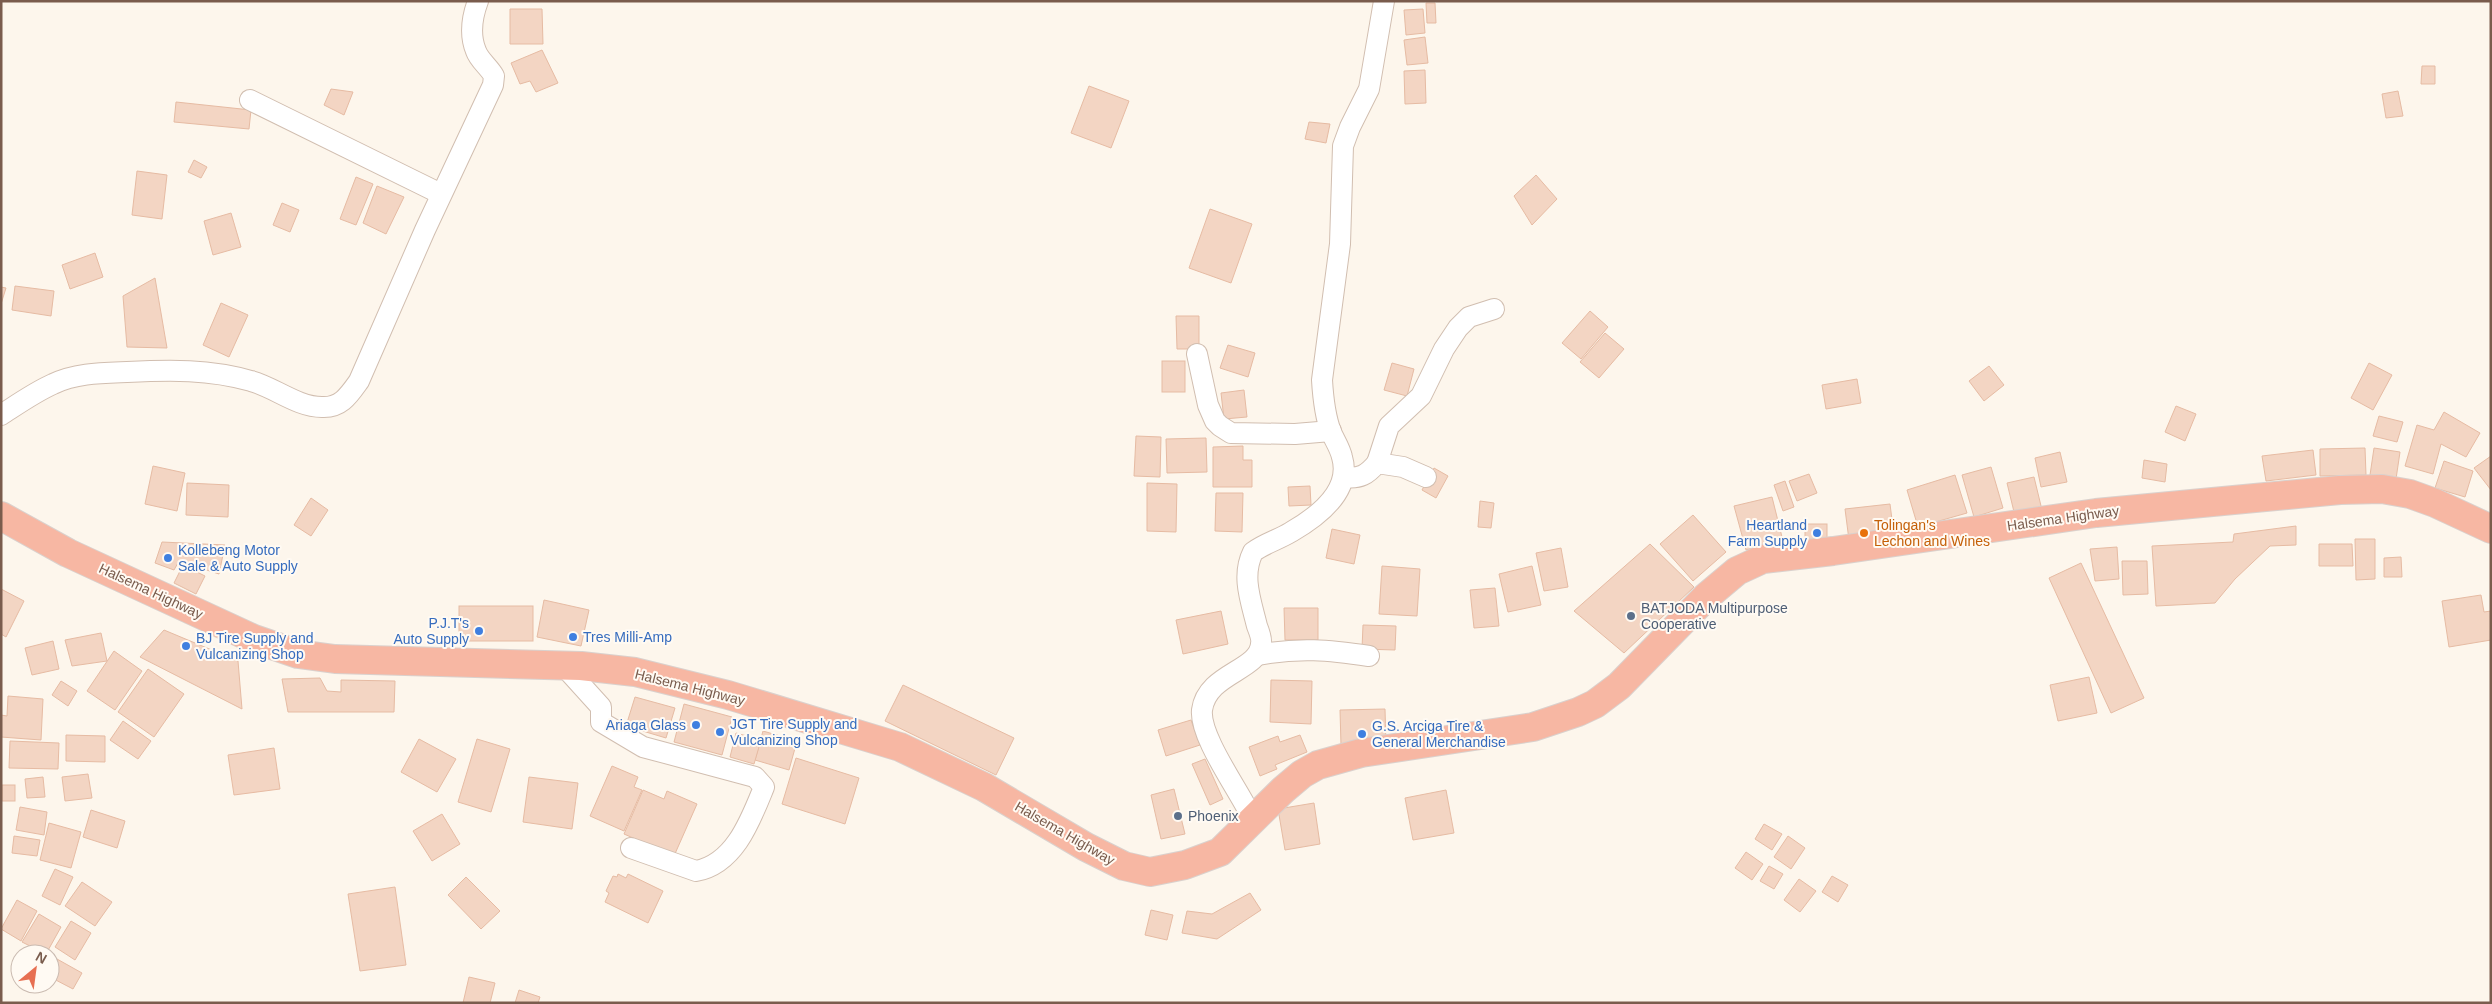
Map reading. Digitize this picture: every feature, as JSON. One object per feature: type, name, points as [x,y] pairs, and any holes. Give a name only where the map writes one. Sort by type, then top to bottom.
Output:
[{"type":"highway","name":"Halsema Highway","points":[[1,516],[68,552],[254,640],[298,654],[336,659],[563,665],[635,672],[728,695],[900,747],[984,787],[1086,847],[1124,866],[1150,872],[1171,869],[1220,852],[1302,774],[1339,757],[1533,726],[1557,720],[1594,704],[1619,686],[1724,580],[1747,565],[1763,558],[1833,552],[2096,513],[2340,490],[2382,489],[2417,496],[2491,529]]},
{"type":"street","points":[[1,416],[54,383],[86,374],[182,369],[219,372],[254,382],[294,400],[320,408],[334,407],[346,399],[360,381],[441,194],[493,85],[494,76],[476,52],[471,32],[473,15],[478,1]]},
{"type":"street","points":[[1253,820],[1212,747],[1203,721],[1202,708],[1212,688],[1222,678],[1247,665],[1258,655],[1262,644],[1248,590],[1246,570],[1254,552],[1262,546],[1290,533],[1320,512],[1338,492],[1344,478],[1346,470],[1342,454],[1330,431],[1323,398],[1322,380],[1340,244],[1343,146],[1350,127],[1369,89],[1384,1]]},
{"type":"street","points":[[250,100],[441,194]]},
{"type":"street","points":[[1344,478],[1364,476],[1377,463],[1389,426],[1421,396],[1444,349],[1458,328],[1469,317],[1494,309]]},
{"type":"street","points":[[1197,354],[1208,405],[1215,421],[1220,426],[1231,432],[1295,434],[1330,431]]},
{"type":"street","points":[[1377,463],[1403,467],[1426,477]]},
{"type":"street","points":[[1258,655],[1285,650],[1322,649],[1369,656]]},
{"type":"street","points":[[563,665],[601,707],[601,722],[621,735],[643,747],[678,758],[755,777],[764,787],[752,816],[737,843],[728,854],[707,869],[696,871],[631,848]]},
{"type":"building","points":[[1426,3],[1435,3],[1436,23],[1427,23]]},
{"type":"building","points":[[510,9],[542,9],[543,44],[510,44]]},
{"type":"building","points":[[1423,9],[1425,33],[1406,35],[1404,10]]},
{"type":"building","points":[[1425,37],[1428,63],[1407,65],[1404,40]]},
{"type":"building","points":[[542,50],[558,83],[536,92],[530,81],[520,84],[511,63]]},
{"type":"building","points":[[2422,66],[2435,66],[2435,84],[2421,84]]},
{"type":"building","points":[[1425,70],[1426,103],[1405,104],[1404,71]]},
{"type":"building","points":[[1089,86],[1129,101],[1111,148],[1071,133]]},
{"type":"building","points":[[331,89],[353,92],[344,115],[324,105]]},
{"type":"building","points":[[2398,91],[2403,116],[2386,118],[2382,94]]},
{"type":"building","points":[[176,102],[251,110],[249,129],[174,122]]},
{"type":"building","points":[[1309,122],[1330,124],[1326,143],[1305,139]]},
{"type":"building","points":[[194,160],[207,167],[201,178],[188,172]]},
{"type":"building","points":[[137,171],[167,175],[162,219],[132,215]]},
{"type":"building","points":[[1536,175],[1557,199],[1532,225],[1514,196]]},
{"type":"building","points":[[356,177],[373,184],[356,225],[340,219]]},
{"type":"building","points":[[377,186],[404,197],[386,234],[363,223]]},
{"type":"building","points":[[282,203],[299,210],[290,232],[273,225]]},
{"type":"building","points":[[1210,209],[1252,224],[1231,283],[1189,268]]},
{"type":"building","points":[[231,213],[241,247],[213,255],[204,221]]},
{"type":"building","points":[[95,253],[103,277],[70,289],[62,265]]},
{"type":"building","points":[[155,278],[167,348],[127,347],[123,296]]},
{"type":"building","points":[[15,286],[54,291],[51,316],[12,310]]},
{"type":"building","points":[[1,287],[6,288],[1,304]]},
{"type":"building","points":[[221,303],[248,315],[229,357],[203,345]]},
{"type":"building","points":[[1590,311],[1608,327],[1581,359],[1562,343]]},
{"type":"building","points":[[1176,316],[1199,316],[1199,349],[1177,349]]},
{"type":"building","points":[[1605,333],[1624,349],[1599,378],[1580,362]]},
{"type":"building","points":[[1228,345],[1255,353],[1248,377],[1220,368]]},
{"type":"building","points":[[1162,361],[1185,361],[1185,392],[1162,392]]},
{"type":"building","points":[[1392,363],[1414,369],[1407,396],[1384,390]]},
{"type":"building","points":[[2369,363],[2392,375],[2373,410],[2351,398]]},
{"type":"building","points":[[1989,366],[2004,385],[1984,401],[1969,381]]},
{"type":"building","points":[[1857,379],[1861,403],[1826,409],[1822,385]]},
{"type":"building","points":[[1244,390],[1247,417],[1224,419],[1221,393]]},
{"type":"building","points":[[2176,406],[2196,414],[2185,441],[2165,432]]},
{"type":"building","points":[[2444,412],[2480,433],[2466,457],[2441,444],[2433,474],[2405,466],[2417,425],[2434,430]]},
{"type":"building","points":[[2379,416],[2403,422],[2397,442],[2373,436]]},
{"type":"building","points":[[1136,436],[1161,437],[1160,477],[1134,476]]},
{"type":"building","points":[[1206,438],[1207,472],[1167,473],[1166,439]]},
{"type":"building","points":[[1243,446],[1243,460],[1252,460],[1252,487],[1213,487],[1213,447]]},
{"type":"building","points":[[2365,448],[2366,475],[2320,476],[2320,449]]},
{"type":"building","points":[[2374,448],[2400,452],[2396,479],[2370,475]]},
{"type":"building","points":[[2313,450],[2316,475],[2266,481],[2262,456]]},
{"type":"building","points":[[2060,452],[2067,482],[2041,487],[2035,458]]},
{"type":"building","points":[[2491,456],[2491,490],[2474,468]]},
{"type":"building","points":[[2144,460],[2167,464],[2165,482],[2142,478]]},
{"type":"building","points":[[2444,461],[2473,471],[2465,497],[2435,488]]},
{"type":"building","points":[[153,466],[185,473],[177,511],[145,504]]},
{"type":"building","points":[[1991,467],[2003,508],[1974,517],[1962,475]]},
{"type":"building","points":[[1434,468],[1448,476],[1436,498],[1422,490]]},
{"type":"building","points":[[1809,474],[1817,493],[1797,501],[1789,481]]},
{"type":"building","points":[[1955,475],[1967,513],[1918,527],[1907,490]]},
{"type":"building","points":[[2034,477],[2042,510],[2015,516],[2007,483]]},
{"type":"building","points":[[1785,481],[1794,507],[1783,511],[1774,485]]},
{"type":"building","points":[[187,483],[229,485],[228,517],[186,515]]},
{"type":"building","points":[[1147,483],[1177,484],[1176,532],[1147,531]]},
{"type":"building","points":[[1310,486],[1311,505],[1289,506],[1288,487]]},
{"type":"building","points":[[1216,493],[1243,493],[1242,532],[1215,531]]},
{"type":"building","points":[[1772,497],[1783,541],[1746,550],[1734,506]]},
{"type":"building","points":[[311,498],[328,510],[311,536],[294,525]]},
{"type":"building","points":[[1480,501],[1494,503],[1491,528],[1478,527]]},
{"type":"building","points":[[1890,504],[1894,535],[1849,540],[1845,509]]},
{"type":"building","points":[[1693,515],[1726,552],[1693,581],[1660,544]]},
{"type":"building","points":[[1805,524],[1827,524],[1827,543],[1805,543]]},
{"type":"building","points":[[2296,526],[2296,545],[2270,546],[2235,579],[2215,603],[2156,606],[2152,546],[2233,542],[2234,534]]},
{"type":"building","points":[[1332,529],[1360,535],[1354,564],[1326,558]]},
{"type":"building","points":[[2355,539],[2375,539],[2375,579],[2356,580]]},
{"type":"building","points":[[162,542],[225,545],[219,574],[179,561],[174,570],[155,563]]},
{"type":"building","points":[[1650,544],[1694,587],[1624,653],[1574,611]]},
{"type":"building","points":[[2319,544],[2352,544],[2353,566],[2319,566]]},
{"type":"building","points":[[2117,547],[2119,579],[2095,581],[2090,549]]},
{"type":"building","points":[[1561,548],[1568,587],[1544,591],[1536,553]]},
{"type":"building","points":[[2401,557],[2402,577],[2384,577],[2384,558]]},
{"type":"building","points":[[2122,561],[2147,561],[2148,594],[2123,595]]},
{"type":"building","points":[[2081,563],[2144,698],[2111,713],[2049,578]]},
{"type":"building","points":[[183,565],[205,576],[196,594],[174,583]]},
{"type":"building","points":[[1382,566],[1420,569],[1417,616],[1379,614]]},
{"type":"building","points":[[1532,566],[1541,605],[1508,612],[1499,574]]},
{"type":"building","points":[[1495,588],[1499,626],[1474,628],[1470,590]]},
{"type":"building","points":[[1,589],[24,601],[6,637],[1,634]]},
{"type":"building","points":[[2481,595],[2484,612],[2491,611],[2491,640],[2449,647],[2442,601]]},
{"type":"building","points":[[544,600],[589,610],[581,646],[537,637]]},
{"type":"building","points":[[459,606],[533,606],[533,641],[459,641]]},
{"type":"building","points":[[1284,608],[1318,608],[1318,640],[1285,640]]},
{"type":"building","points":[[1221,611],[1228,644],[1183,654],[1176,620]]},
{"type":"building","points":[[1363,625],[1396,626],[1395,650],[1362,649]]},
{"type":"building","points":[[164,630],[238,661],[242,709],[140,657]]},
{"type":"building","points":[[101,633],[107,661],[72,666],[65,640]]},
{"type":"building","points":[[53,641],[59,669],[32,675],[25,648]]},
{"type":"building","points":[[114,651],[142,671],[115,710],[87,691]]},
{"type":"building","points":[[148,669],[184,694],[154,737],[118,712]]},
{"type":"building","points":[[2089,677],[2097,713],[2058,721],[2050,685]]},
{"type":"building","points":[[320,678],[327,691],[341,692],[341,680],[395,681],[394,712],[288,712],[282,679]]},
{"type":"building","points":[[1271,680],[1312,681],[1311,724],[1270,722]]},
{"type":"building","points":[[61,681],[77,691],[68,706],[52,695]]},
{"type":"building","points":[[903,685],[1014,738],[996,775],[885,721]]},
{"type":"building","points":[[8,696],[43,699],[41,740],[1,737],[1,715],[7,716]]},
{"type":"building","points":[[635,697],[675,708],[666,738],[626,726]]},
{"type":"building","points":[[684,704],[732,717],[722,755],[674,742]]},
{"type":"building","points":[[1385,709],[1386,745],[1341,745],[1340,710]]},
{"type":"building","points":[[1191,720],[1200,745],[1166,756],[1158,730]]},
{"type":"building","points":[[123,721],[151,741],[138,759],[110,740]]},
{"type":"building","points":[[763,731],[797,741],[789,770],[755,760]]},
{"type":"building","points":[[736,733],[761,740],[754,764],[730,757]]},
{"type":"building","points":[[66,735],[105,736],[105,762],[66,761]]},
{"type":"building","points":[[1300,735],[1307,752],[1275,765],[1277,769],[1260,776],[1249,747],[1278,736],[1280,742]]},
{"type":"building","points":[[419,739],[456,759],[437,792],[401,772]]},
{"type":"building","points":[[477,739],[510,749],[491,812],[458,802]]},
{"type":"building","points":[[10,741],[59,743],[58,769],[9,768]]},
{"type":"building","points":[[274,748],[280,789],[234,795],[228,755]]},
{"type":"building","points":[[796,758],[859,778],[845,824],[782,804]]},
{"type":"building","points":[[1205,759],[1223,799],[1210,805],[1192,764]]},
{"type":"building","points":[[612,766],[638,777],[634,787],[642,790],[624,831],[590,816]]},
{"type":"building","points":[[88,774],[92,798],[65,801],[62,777]]},
{"type":"building","points":[[43,777],[45,797],[27,798],[25,779]]},
{"type":"building","points":[[529,777],[578,783],[572,829],[523,822]]},
{"type":"building","points":[[2,785],[15,785],[15,801],[2,801]]},
{"type":"building","points":[[1174,789],[1185,834],[1161,839],[1151,795]]},
{"type":"building","points":[[643,790],[664,799],[667,791],[697,804],[674,856],[624,834]]},
{"type":"building","points":[[1446,790],[1454,833],[1413,840],[1405,798]]},
{"type":"building","points":[[1314,803],[1320,844],[1285,850],[1278,809]]},
{"type":"building","points":[[20,807],[47,812],[44,835],[16,830]]},
{"type":"building","points":[[91,810],[125,821],[117,848],[83,837]]},
{"type":"building","points":[[442,814],[460,844],[432,861],[413,831]]},
{"type":"building","points":[[49,823],[81,832],[71,868],[40,860]]},
{"type":"building","points":[[1764,824],[1782,834],[1772,850],[1755,839]]},
{"type":"building","points":[[14,836],[40,840],[37,856],[12,853]]},
{"type":"building","points":[[1788,836],[1805,848],[1791,869],[1774,857]]},
{"type":"building","points":[[1746,852],[1763,864],[1752,880],[1735,868]]},
{"type":"building","points":[[1769,866],[1783,874],[1774,889],[1760,881]]},
{"type":"building","points":[[55,869],[73,877],[60,905],[42,896]]},
{"type":"building","points":[[618,874],[626,878],[628,874],[663,891],[648,923],[605,902],[609,893],[606,891],[613,876],[617,877]]},
{"type":"building","points":[[1832,876],[1848,885],[1838,902],[1822,892]]},
{"type":"building","points":[[466,877],[500,911],[481,929],[448,895]]},
{"type":"building","points":[[1799,879],[1816,891],[1800,912],[1784,900]]},
{"type":"building","points":[[82,882],[112,902],[95,926],[65,906]]},
{"type":"building","points":[[395,887],[406,965],[360,971],[348,894]]},
{"type":"building","points":[[1250,893],[1261,910],[1217,939],[1182,933],[1187,911],[1212,914]]},
{"type":"building","points":[[17,900],[37,911],[21,941],[1,929]]},
{"type":"building","points":[[1151,910],[1173,915],[1167,940],[1145,935]]},
{"type":"building","points":[[39,914],[61,927],[52,944],[26,944],[22,942]]},
{"type":"building","points":[[71,921],[91,933],[75,960],[60,950],[60,944],[57,944]]},
{"type":"building","points":[[60,961],[82,973],[73,989],[60,982]]},
{"type":"building","points":[[469,977],[495,983],[490,1003],[463,1003]]},
{"type":"building","points":[[519,990],[540,997],[538,1003],[515,1003]]},
{"type":"place","name":"Heartland Farm Supply","points":[[1817,533]]},
{"type":"place","name":"Tolingan's Lechon and Wines","points":[[1864,533]]},
{"type":"place","name":"Kollebeng Motor Sale & Auto Supply","points":[[168,558]]},
{"type":"place","name":"BATJODA Multipurpose Cooperative","points":[[1631,616]]},
{"type":"place","name":"P.J.T's Auto Supply","points":[[479,631]]},
{"type":"place","name":"Tres Milli-Amp","points":[[573,637]]},
{"type":"place","name":"BJ Tire Supply and Vulcanizing Shop","points":[[186,646]]},
{"type":"place","name":"Ariaga Glass","points":[[696,725]]},
{"type":"place","name":"JGT Tire Supply and Vulcanizing Shop","points":[[720,732]]},
{"type":"place","name":"G.S. Arciga Tire & General Merchandise","points":[[1362,734]]},
{"type":"place","name":"Phoenix","points":[[1178,816]]}]
